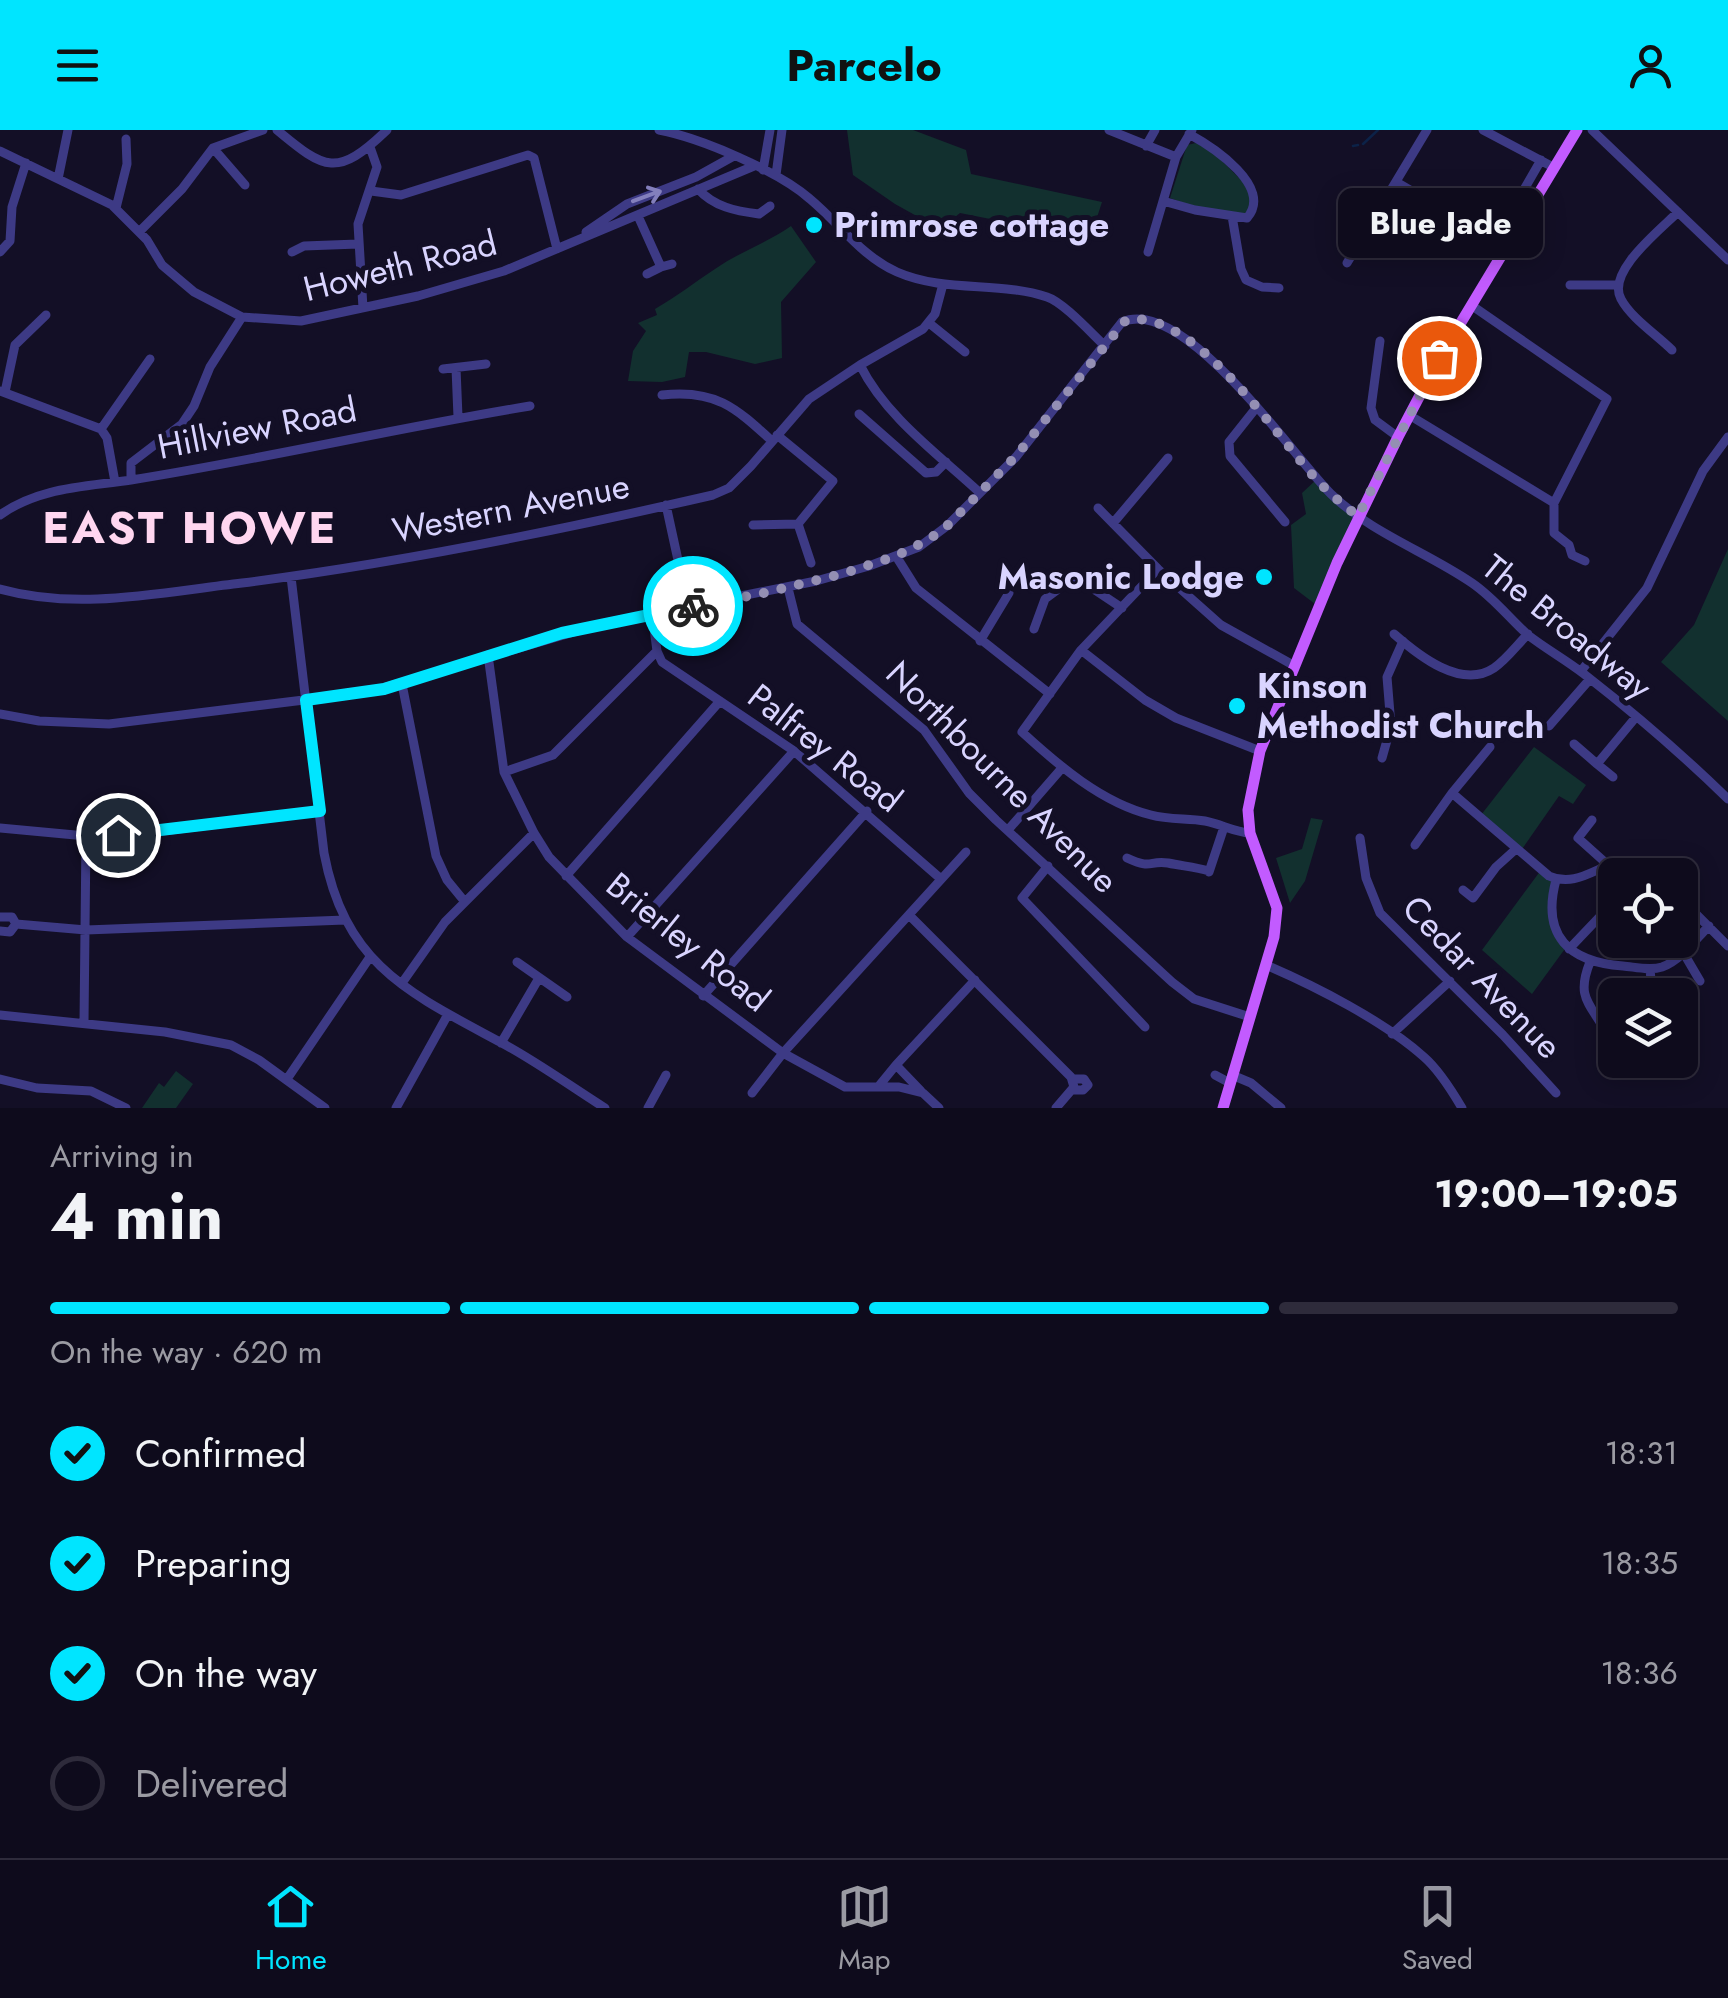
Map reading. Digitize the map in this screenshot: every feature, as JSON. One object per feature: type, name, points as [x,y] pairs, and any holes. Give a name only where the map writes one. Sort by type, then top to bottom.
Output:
[{"type":"main road","points":[[1223,1108],[1274,937],[1277,908],[1250,833],[1250,798],[1260,752],[1358,516],[1409,415],[1547,164],[1577,130]]},
{"type":"street","points":[[58,179],[68,130]]},
{"type":"street","points":[[139,232],[182,190],[213,148],[262,130]]},
{"type":"street","points":[[277,130],[313,160],[337,164],[370,146],[386,130]]},
{"type":"street","points":[[0,714],[39,721],[108,724],[402,684],[581,628],[788,588],[896,556],[938,534],[980,494],[1105,346],[1051,298],[943,284],[898,272],[871,257],[811,199],[776,175],[702,140],[659,130]]},
{"type":"street","points":[[759,168],[770,130]]},
{"type":"street","points":[[776,175],[782,130]]},
{"type":"street","points":[[1109,130],[1176,157]]},
{"type":"street","points":[[1146,146],[1155,130]]},
{"type":"street","points":[[1348,263],[1427,130]]},
{"type":"street","points":[[1483,130],[1547,164],[1495,240]]},
{"type":"street","points":[[1592,130],[1728,260]]},
{"type":"street","points":[[1148,252],[1163,201],[1176,157],[1190,132],[1215,149],[1255,194],[1252,212],[1246,218],[1163,201]]},
{"type":"street","points":[[116,208],[127,164],[126,139]]},
{"type":"street","points":[[363,308],[358,244],[360,215],[377,163],[370,146]]},
{"type":"street","points":[[213,148],[244,185]]},
{"type":"street","name":"Howeth Road","points":[[0,151],[116,208],[178,280],[242,318],[300,321],[504,271],[698,189],[759,168]]},
{"type":"street","points":[[371,190],[401,194],[528,154],[534,158],[562,247]]},
{"type":"street","name":"Howeth Road","points":[[562,247],[627,204],[696,177],[732,156]]},
{"type":"street","points":[[0,252],[10,241],[12,207],[26,163]]},
{"type":"street","points":[[1396,182],[1432,203]]},
{"type":"street","points":[[698,189],[706,199],[730,210],[759,214],[770,206]]},
{"type":"street","points":[[1672,350],[1622,301],[1616,285],[1623,268],[1678,212]]},
{"type":"street","points":[[638,216],[667,266],[648,274]]},
{"type":"street","points":[[1232,216],[1246,280],[1278,288]]},
{"type":"street","points":[[292,252],[304,246],[358,244]]},
{"type":"street","points":[[943,284],[929,324],[965,352]]},
{"type":"street","points":[[1570,285],[1616,285]]},
{"type":"street","points":[[1471,305],[1607,400],[1554,503],[1554,533],[1569,545],[1572,555],[1586,561]]},
{"type":"street","points":[[46,315],[15,345],[2,392],[101,429],[107,438],[115,482]]},
{"type":"street","points":[[131,480],[132,463],[189,415],[210,367],[242,318]]},
{"type":"street","name":"The Broadway","points":[[1105,346],[1126,320],[1141,318],[1158,323],[1205,353],[1316,479],[1358,516],[1474,584],[1528,634],[1636,716],[1728,799]]},
{"type":"street","name":"Western Avenue","points":[[0,588],[59,599],[100,600],[291,577],[463,548],[713,495],[729,488],[810,399],[929,324]]},
{"type":"street","points":[[1380,341],[1370,408],[1376,420],[1398,437]]},
{"type":"street","points":[[101,429],[150,359]]},
{"type":"street","points":[[443,370],[486,364]]},
{"type":"street","points":[[860,365],[878,397],[980,494]]},
{"type":"street","points":[[456,368],[458,417]]},
{"type":"street","points":[[662,395],[681,393],[716,398],[734,407],[833,481],[798,524],[753,525]]},
{"type":"street","name":"Hillview Road","points":[[0,516],[41,494],[530,406]]},
{"type":"street","points":[[1256,408],[1234,434],[1230,456],[1285,522]]},
{"type":"street","points":[[859,414],[926,473],[936,472],[946,462]]},
{"type":"street","points":[[1409,415],[1554,503]]},
{"type":"street","points":[[1549,726],[1647,588],[1703,471],[1728,437]]},
{"type":"street","points":[[1162,461],[1105,517],[1158,570],[1231,632],[1293,666]]},
{"type":"street","points":[[666,505],[688,606]]},
{"type":"street","points":[[798,524],[811,564]]},
{"type":"street","points":[[896,556],[910,582],[1050,694]]},
{"type":"street","points":[[1158,570],[1081,650],[1022,732],[1062,768],[1122,803],[1152,816],[1208,822],[1250,833]]},
{"type":"street","points":[[291,577],[331,885],[345,920],[370,957],[447,1016],[502,1043],[605,1108]]},
{"type":"street","points":[[1034,629],[1045,599],[1068,582],[1089,586],[1122,608]]},
{"type":"street","name":"Northbourne Avenue","points":[[788,588],[797,624],[924,730],[969,792],[1008,830],[1194,999],[1250,1016]]},
{"type":"street","points":[[980,640],[1008,593]]},
{"type":"street","points":[[504,772],[553,755],[657,651],[652,613]]},
{"type":"street","points":[[1382,758],[1391,726],[1386,676],[1398,638],[1448,670],[1469,675],[1491,670],[1528,634]]},
{"type":"street","points":[[1081,650],[1145,700],[1176,718],[1260,752]]},
{"type":"street","name":"Palfrey Road","points":[[657,651],[662,662],[794,751],[867,811],[941,880]]},
{"type":"street","name":"Brierley Road","points":[[488,656],[504,772],[534,833],[566,876],[627,937],[783,1054],[845,1087],[899,1087],[923,1093]]},
{"type":"street","points":[[402,684],[436,856],[447,880],[465,902]]},
{"type":"street","points":[[566,876],[720,701]]},
{"type":"street","points":[[1598,764],[1636,716]]},
{"type":"street","points":[[1574,744],[1613,777]]},
{"type":"street","points":[[1415,845],[1452,792],[1490,748]]},
{"type":"street","points":[[627,937],[794,751]]},
{"type":"street","points":[[1008,830],[1062,768]]},
{"type":"street","points":[[1452,792],[1556,880],[1574,879],[1598,868]]},
{"type":"street","points":[[0,828],[86,836],[139,834],[320,811]]},
{"type":"street","points":[[703,996],[867,811]]},
{"type":"street","points":[[1592,820],[1578,838],[1600,858]]},
{"type":"street","points":[[1127,858],[1146,867],[1166,863],[1179,868],[1189,865],[1209,873],[1224,828]]},
{"type":"street","points":[[402,983],[445,922],[534,833]]},
{"type":"street","points":[[84,1023],[86,836]]},
{"type":"street","name":"Cedar Avenue","points":[[1360,838],[1366,878],[1380,913],[1556,1093]]},
{"type":"street","points":[[1463,890],[1476,900],[1496,866],[1516,848]]},
{"type":"street","points":[[752,1093],[966,852]]},
{"type":"street","points":[[1048,866],[1022,898],[1142,1024],[1132,1032]]},
{"type":"street","points":[[1556,880],[1551,915],[1556,931],[1569,949],[1590,962],[1650,969],[1660,968],[1674,958]]},
{"type":"street","points":[[1698,915],[1728,946]]},
{"type":"street","points":[[910,916],[1072,1085],[1056,1108]]},
{"type":"street","points":[[0,918],[12,917],[16,924]]},
{"type":"street","points":[[1569,949],[1598,919]]},
{"type":"street","points":[[16,924],[86,930],[345,920]]},
{"type":"street","points":[[0,931],[10,932],[16,924]]},
{"type":"street","points":[[1698,937],[1709,926]]},
{"type":"street","points":[[287,1079],[370,957]]},
{"type":"street","points":[[1687,958],[1700,981]]},
{"type":"street","points":[[518,962],[567,997]]},
{"type":"street","points":[[1590,962],[1582,994],[1598,1019]]},
{"type":"street","points":[[1266,965],[1306,983],[1426,1058],[1462,1108]]},
{"type":"street","points":[[1650,969],[1651,978]]},
{"type":"street","points":[[502,1043],[540,978]]},
{"type":"street","points":[[878,1086],[975,980]]},
{"type":"street","points":[[1392,1034],[1450,981]]},
{"type":"street","points":[[0,1015],[165,1032],[231,1045],[326,1108]]},
{"type":"street","points":[[396,1108],[447,1016]]},
{"type":"street","points":[[896,1065],[939,1108]]},
{"type":"street","points":[[648,1108],[666,1076]]},
{"type":"street","points":[[1214,1076],[1250,1083],[1281,1108]]},
{"type":"street","points":[[0,1078],[36,1088],[91,1092],[126,1108]]},
{"type":"green space","points":[[847,130],[913,130],[966,150],[971,174],[1102,202],[1090,239],[960,213],[940,229],[853,175]]},
{"type":"green space","points":[[1196,143],[1211,150],[1248,187],[1252,204],[1245,215],[1195,207],[1170,198],[1187,145]]},
{"type":"green space","points":[[791,226],[816,262],[781,302],[782,358],[755,364],[706,352],[689,352],[685,377],[662,382],[628,381],[633,351],[646,331],[638,323],[657,315],[655,309],[724,263]]},
{"type":"green space","points":[[1317,479],[1358,517],[1319,607],[1294,588],[1291,525],[1306,514],[1302,493]]},
{"type":"green space","points":[[1728,549],[1728,721],[1661,662],[1694,625]]},
{"type":"green space","points":[[1534,747],[1586,785],[1573,804],[1559,796],[1520,852],[1481,815]]},
{"type":"green space","points":[[1311,818],[1323,820],[1305,881],[1290,903],[1276,858],[1302,849]]},
{"type":"green space","points":[[1541,870],[1556,880],[1551,915],[1567,946],[1532,994],[1482,950]]},
{"type":"green space","points":[[176,1071],[193,1084],[176,1108],[142,1108],[159,1083],[164,1087]]},
{"type":"waterway","points":[[1363,144],[1378,130]]},
{"type":"waterway","points":[[1353,146],[1358,145]]},
{"type":"way so far","points":[[693,606],[842,574],[919,546],[947,526],[1016,456],[1126,320],[1141,318],[1158,323],[1184,336],[1205,353],[1316,479],[1358,516],[1439,358]]},
{"type":"place","name":"Primrose cottage","points":[[814,225]]},
{"type":"place","name":"Blue Jade","points":[[1439,358]]},
{"type":"place","name":"Masonic Lodge","points":[[1264,577]]},
{"type":"place","name":"Kinson Methodist Church","points":[[1237,706]]},
{"type":"district","name":"EAST HOWE","points":[[190,527]]},
{"type":"route","points":[[118,835],[320,811],[306,700],[384,689],[562,633],[693,606]]}]
